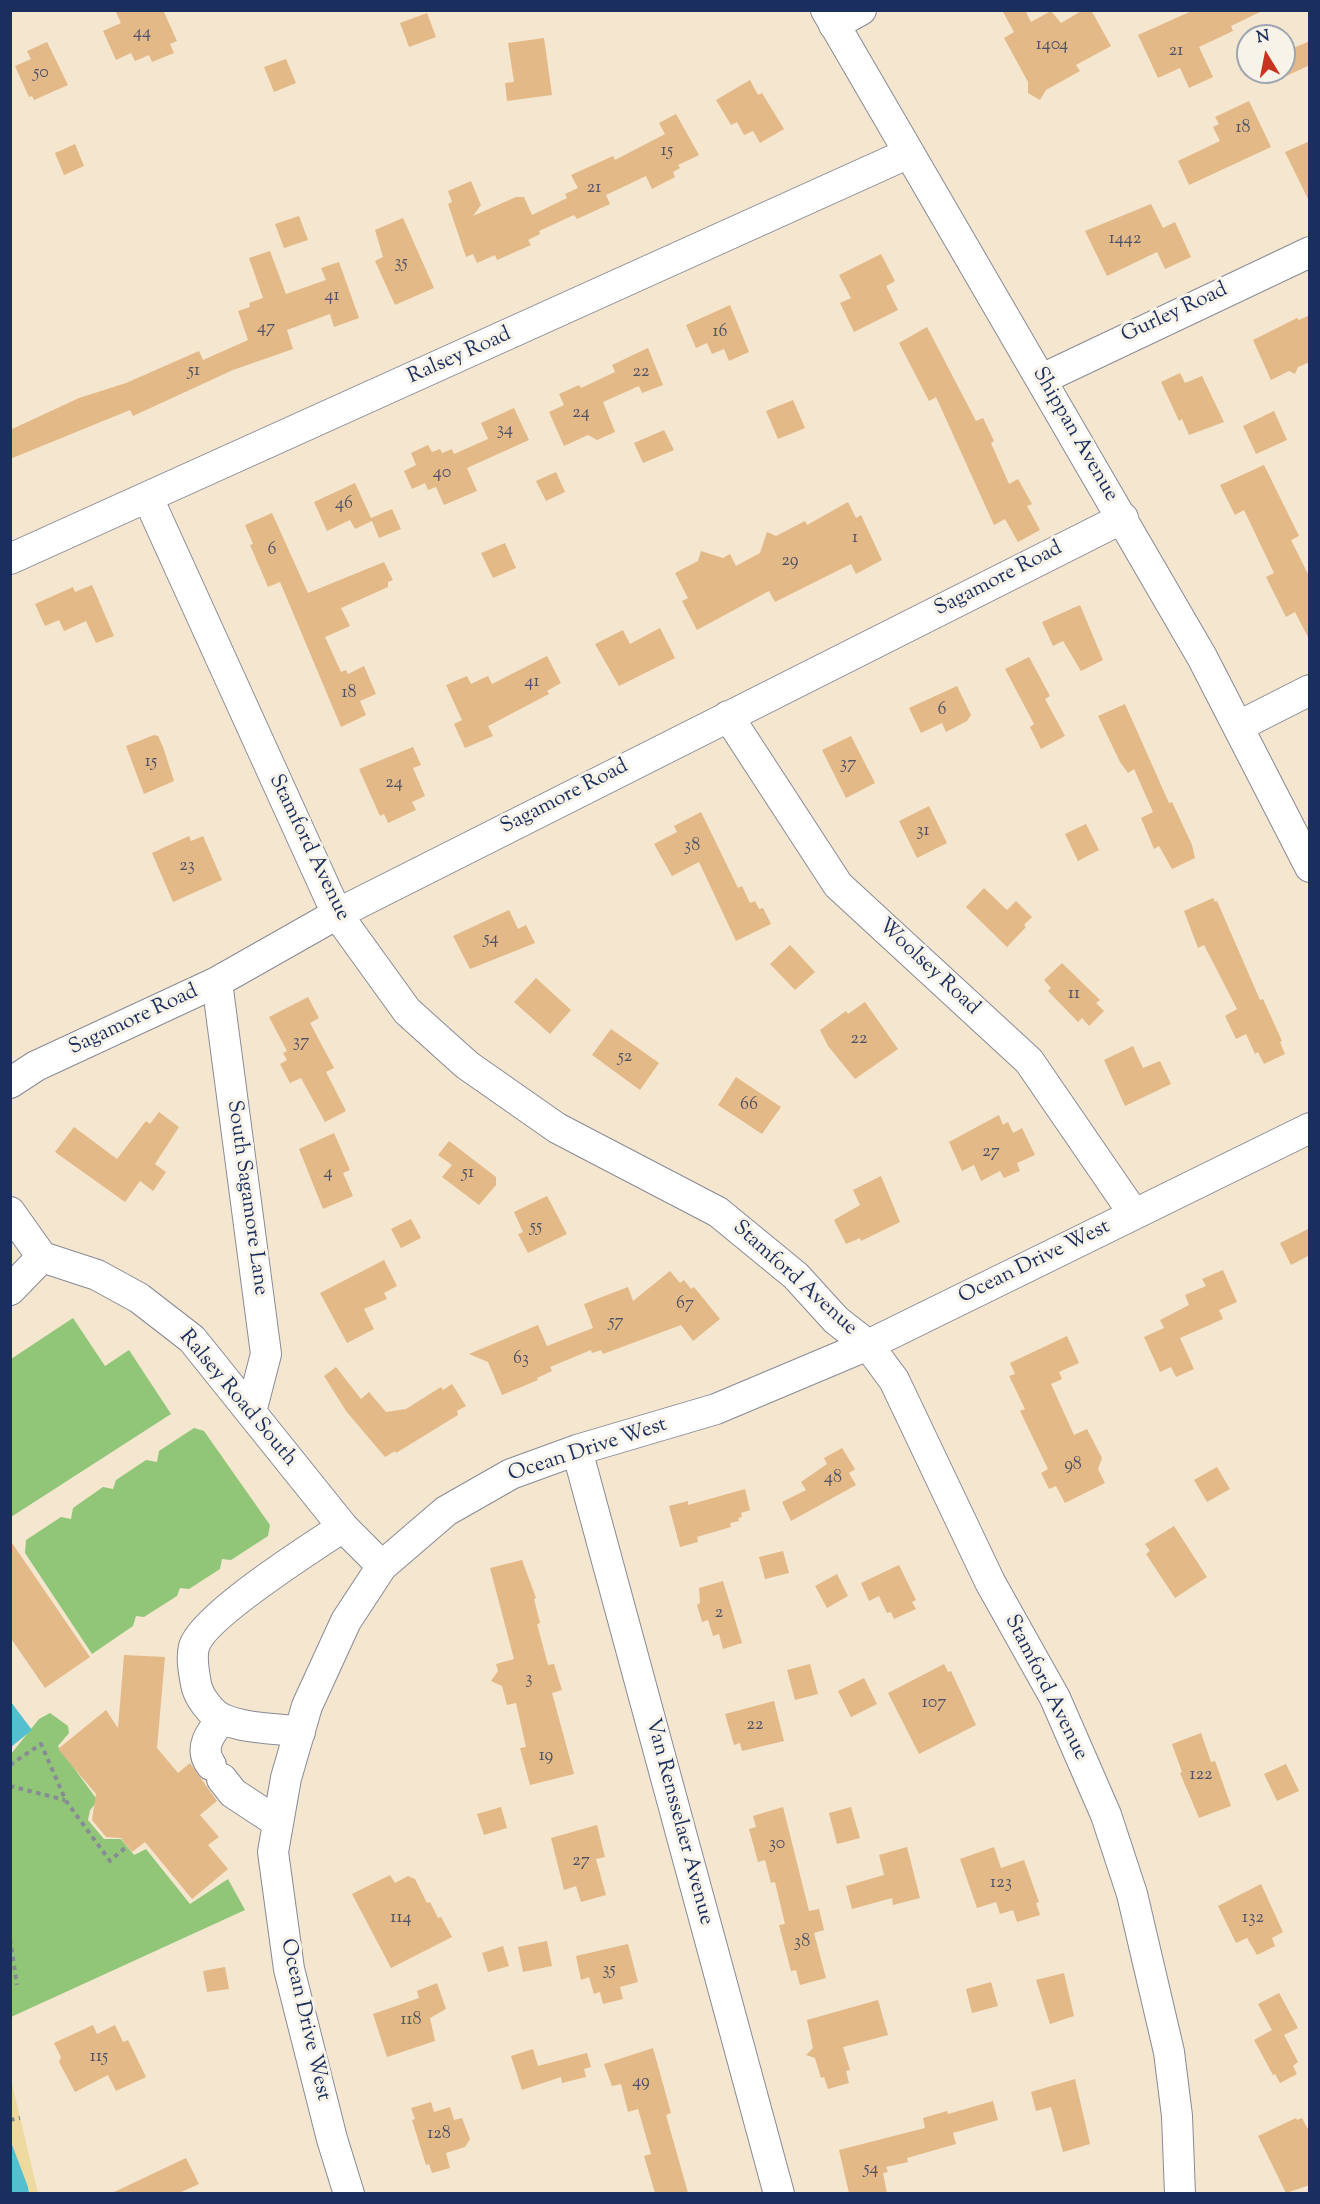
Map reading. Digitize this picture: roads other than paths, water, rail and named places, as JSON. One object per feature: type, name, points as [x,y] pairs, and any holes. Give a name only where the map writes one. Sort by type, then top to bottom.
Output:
[{"type":"street","points":[[830,18],[861,10]]},
{"type":"street","name":"Shippan Avenue","points":[[830,18],[1123,518],[1239,726],[1310,867]]},
{"type":"street","name":"Ralsey Road","points":[[10,559],[909,153]]},
{"type":"street","name":"Gurley Road","points":[[1042,379],[1310,252]]},
{"type":"street","name":"Stamford Avenue","points":[[148,498],[337,914],[407,1011],[467,1065],[557,1128],[718,1212],[796,1276],[836,1320],[868,1345],[894,1380],[990,1582],[1055,1698],[1106,1815],[1132,1894],[1169,2052],[1178,2116],[1180,2193]]},
{"type":"street","name":"Sagamore Road","points":[[10,1083],[36,1066],[217,982],[337,914],[1123,518]]},
{"type":"street","points":[[1239,726],[1310,690]]},
{"type":"street","name":"Woolsey Road","points":[[728,716],[838,885],[1029,1061],[1134,1214]]},
{"type":"street","name":"South Sagamore Lane","points":[[217,982],[266,1354],[251,1412]]},
{"type":"street","name":"Ocean Drive West","points":[[349,2193],[332,2139],[289,1969],[273,1852],[286,1778],[307,1706],[335,1643],[356,1604],[382,1566],[426,1526],[465,1498],[511,1474],[577,1450],[716,1409],[868,1345],[1310,1128]]},
{"type":"street","points":[[10,1212],[42,1257],[10,1290]]},
{"type":"street","name":"Ralsey Road South","points":[[42,1257],[97,1275],[139,1298],[192,1339],[343,1527],[382,1566]]},
{"type":"street","name":"Van Rensselaer Avenue","points":[[577,1450],[778,2193]]},
{"type":"street","points":[[300,1732],[222,1719],[198,1694],[193,1672],[194,1646],[206,1630],[232,1605],[276,1571],[343,1527]]},
{"type":"street","points":[[222,1719],[205,1747],[207,1759],[233,1793],[277,1822]]},
{"type":"water","points":[[11,1702],[32,1730],[11,1747]]},
{"type":"water","points":[[11,2142],[28,2187],[29,2193],[11,2193]]}]
